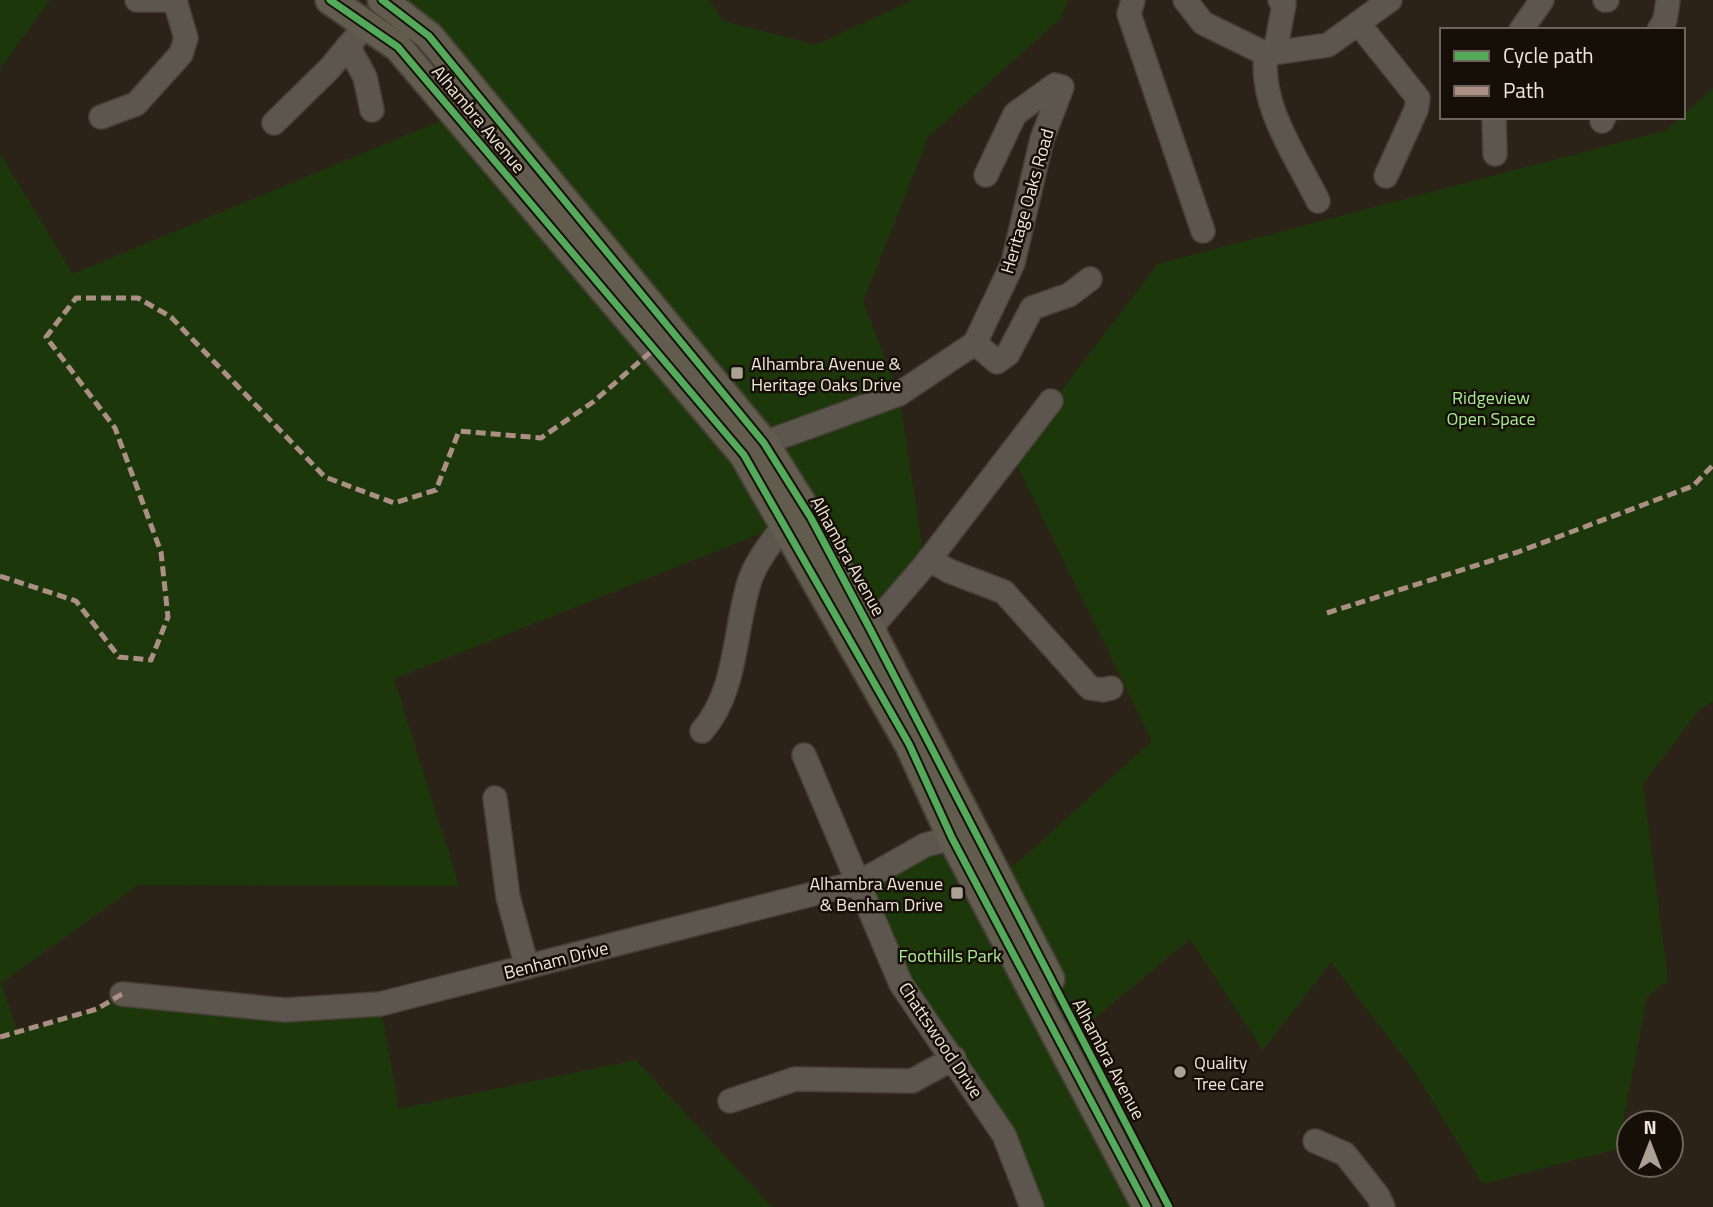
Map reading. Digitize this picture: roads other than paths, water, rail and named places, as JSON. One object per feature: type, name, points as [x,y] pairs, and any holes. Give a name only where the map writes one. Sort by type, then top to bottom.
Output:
[{"type":"main road","name":"Alhambra Avenue","points":[[330,0],[356,36],[398,47],[754,449],[785,524],[909,744],[962,831],[1169,1207]]},
{"type":"main road","name":"Alhambra Avenue","points":[[382,0],[429,36],[811,519],[870,629],[962,831],[1147,1207]]},
{"type":"street","points":[[101,117],[136,104],[181,54],[186,38],[176,1],[137,0]]},
{"type":"street","points":[[1133,0],[1129,14],[1203,231]]},
{"type":"street","points":[[1185,0],[1203,23],[1270,54],[1328,45],[1390,0]]},
{"type":"street","points":[[1280,0],[1284,4],[1264,73],[1270,104],[1318,201]]},
{"type":"street","points":[[1522,28],[1542,0]]},
{"type":"street","points":[[1660,28],[1665,20],[1668,0]]},
{"type":"street","points":[[1358,23],[1418,98],[1416,110],[1385,176]]},
{"type":"street","points":[[356,36],[372,110]]},
{"type":"street","points":[[274,123],[356,36]]},
{"type":"street","name":"Heritage Oaks Road","points":[[975,343],[1013,262],[1042,139],[1062,87],[1055,85],[1015,114],[986,175]]},
{"type":"street","points":[[1494,119],[1495,154]]},
{"type":"street","points":[[754,449],[899,394],[975,343],[997,362],[1008,354],[1032,308],[1069,295],[1090,279]]},
{"type":"street","points":[[870,629],[929,559],[1051,401]]},
{"type":"street","points":[[702,731],[714,717],[723,698],[750,580],[785,524]]},
{"type":"street","points":[[929,559],[948,571],[1004,592],[1090,688],[1111,688]]},
{"type":"street","name":"Chattswood Drive","points":[[804,755],[901,984],[1004,1135],[1032,1207]]},
{"type":"street","points":[[495,798],[508,897],[527,967]]},
{"type":"street","name":"Benham Drive","points":[[122,994],[285,1010],[380,1004],[860,882],[925,845],[962,831]]},
{"type":"street","points":[[730,1101],[795,1079],[912,1081],[954,1058]]},
{"type":"street","points":[[1315,1141],[1345,1154],[1378,1196],[1383,1207]]},
{"type":"place","name":"Alhambra Avenue & Heritage Oaks Drive","points":[[737,373]]},
{"type":"place","name":"Alhambra Avenue & Benham Drive","points":[[957,893]]},
{"type":"place","name":"Quality Tree Care","points":[[1180,1072]]},
{"type":"park label","name":"Ridgeview Open Space","points":[[1491,407]]},
{"type":"park label","name":"Foothills Park","points":[[950,955]]}]
